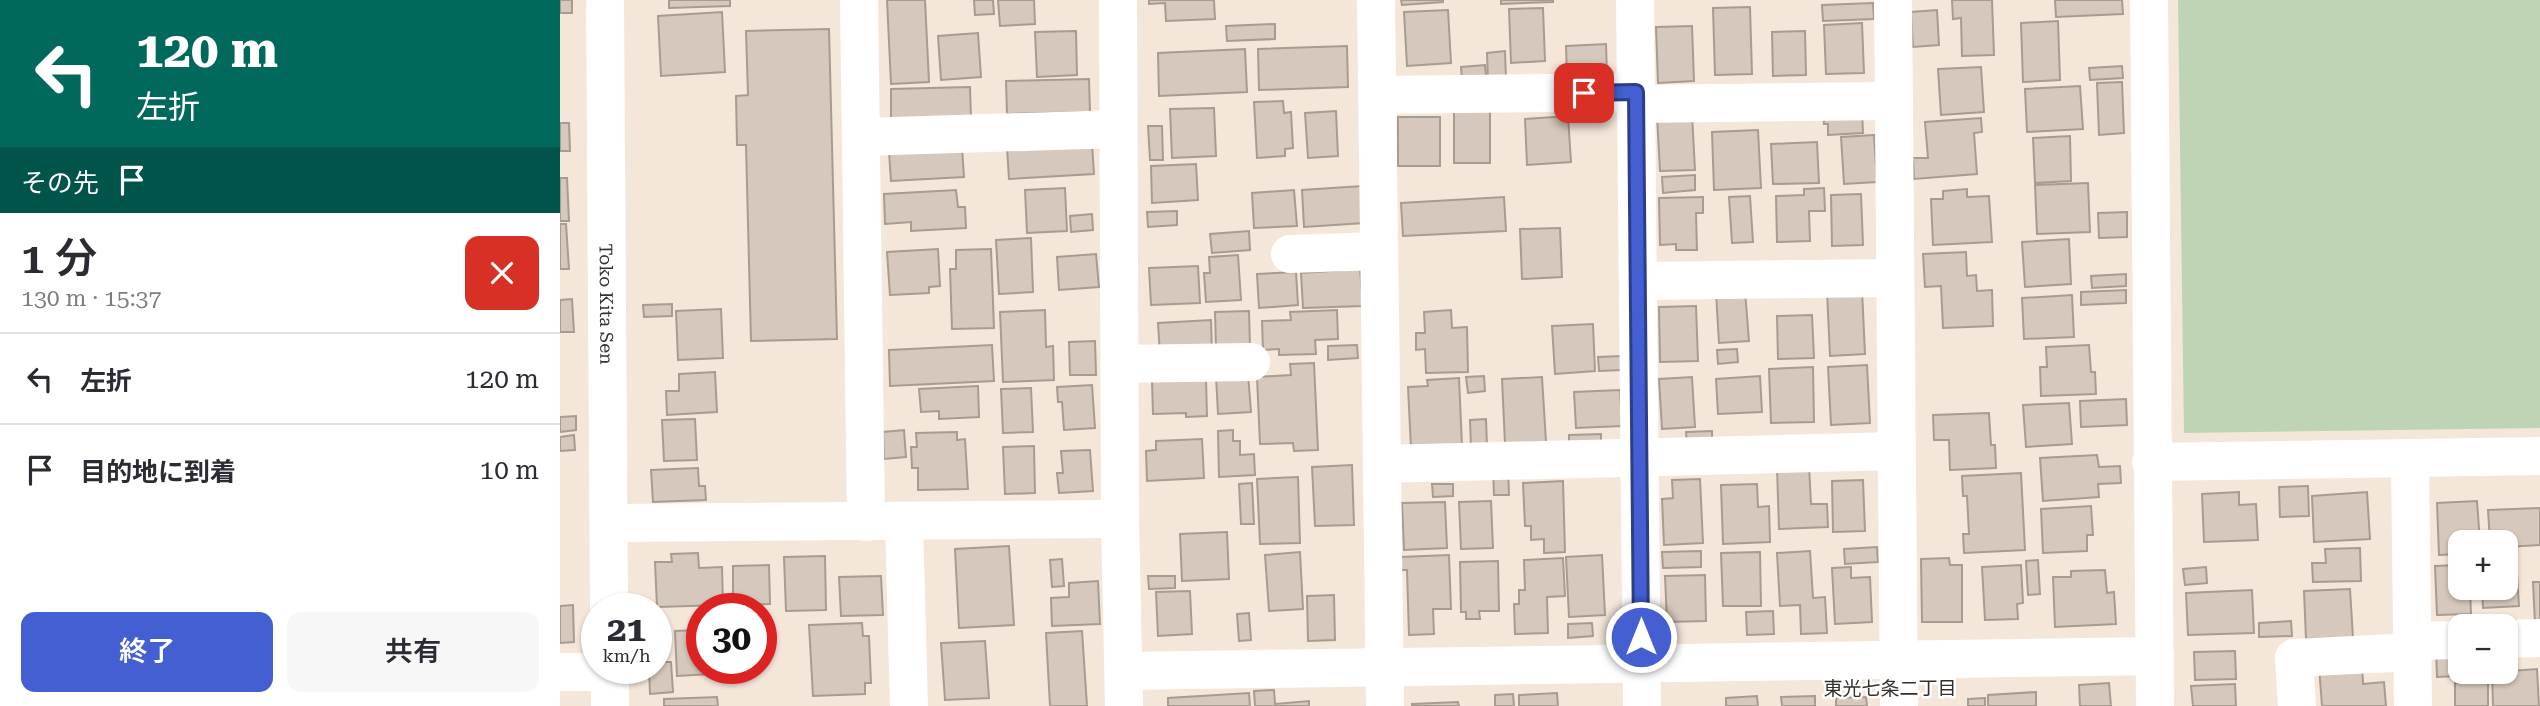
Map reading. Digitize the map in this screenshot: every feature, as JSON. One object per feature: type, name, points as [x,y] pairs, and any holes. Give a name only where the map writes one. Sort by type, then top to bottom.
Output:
[{"type":"street","name":"Toko Kita Sen","points":[[605,0],[609,593]]},
{"type":"street","points":[[859,0],[866,522]]},
{"type":"street","points":[[1118,0],[1120,519],[1124,689],[1385,667],[2155,656]]},
{"type":"street","points":[[1376,0],[1385,706]]},
{"type":"street","points":[[1635,0],[1642,706]]},
{"type":"street","points":[[1893,0],[1899,706]]},
{"type":"street","points":[[2149,0],[2155,706]]},
{"type":"street","points":[[1377,95],[1894,101]]},
{"type":"street","points":[[861,137],[1118,129]]},
{"type":"street","points":[[1290,254],[1379,251]]},
{"type":"street","points":[[1637,281],[1895,278]]},
{"type":"street","points":[[1119,364],[1251,362]]},
{"type":"street","points":[[1382,464],[1897,451]]},
{"type":"street","points":[[2151,461],[2410,460],[2540,456]]},
{"type":"street","points":[[2410,460],[2413,706]]},
{"type":"street","points":[[609,523],[1120,519]]},
{"type":"street","points":[[904,522],[908,706]]},
{"type":"street","points":[[2518,639],[2540,638]]},
{"type":"street","points":[[2298,706],[2294,658],[2448,642]]},
{"type":"street","points":[[560,672],[581,676]]},
{"type":"green space","points":[[2178,0],[2540,0],[2540,428],[2184,433]]},
{"type":"building","points":[[560,0],[572,0],[572,13],[560,13]]},
{"type":"building","points":[[669,0],[730,0],[730,6],[669,8]]},
{"type":"building","points":[[887,0],[925,0],[929,82],[891,84]]},
{"type":"building","points":[[974,0],[993,0],[994,14],[975,15]]},
{"type":"building","points":[[998,0],[1034,0],[1035,24],[1000,26]]},
{"type":"building","points":[[1149,0],[1214,0],[1215,19],[1166,21],[1165,3],[1149,4]]},
{"type":"building","points":[[1401,0],[1443,0],[1443,2],[1402,5]]},
{"type":"building","points":[[1501,0],[1553,0],[1553,2],[1501,4]]},
{"type":"building","points":[[1952,0],[1992,0],[1994,55],[1962,56],[1961,18],[1953,19]]},
{"type":"building","points":[[2055,0],[2122,0],[2123,14],[2056,17]]},
{"type":"building","points":[[1873,3],[1874,19],[1823,21],[1822,5]]},
{"type":"building","points":[[1750,7],[1752,74],[1715,75],[1713,8]]},
{"type":"building","points":[[1543,8],[1545,61],[1511,63],[1509,9]]},
{"type":"building","points":[[1448,10],[1451,63],[1407,66],[1404,12]]},
{"type":"building","points":[[1937,10],[1939,45],[1913,47],[1911,12]]},
{"type":"building","points":[[722,12],[725,72],[661,76],[658,16]]},
{"type":"building","points":[[2058,21],[2060,80],[2023,82],[2021,23]]},
{"type":"building","points":[[1862,23],[1864,73],[1826,74],[1824,25]]},
{"type":"building","points":[[1275,24],[1275,39],[1227,41],[1226,26]]},
{"type":"building","points":[[1692,26],[1694,81],[1658,83],[1656,27]]},
{"type":"building","points":[[829,29],[837,339],[751,341],[746,145],[737,145],[736,96],[748,95],[746,31]]},
{"type":"building","points":[[1076,31],[1077,75],[1037,77],[1035,32]]},
{"type":"building","points":[[1805,31],[1806,75],[1773,76],[1772,32]]},
{"type":"building","points":[[978,33],[981,77],[941,80],[938,36]]},
{"type":"building","points":[[1606,44],[1607,76],[1567,77],[1566,46]]},
{"type":"building","points":[[1347,46],[1348,87],[1259,90],[1258,49]]},
{"type":"building","points":[[1245,49],[1247,92],[1159,96],[1158,53]]},
{"type":"building","points":[[1505,51],[1506,80],[1488,81],[1487,53]]},
{"type":"building","points":[[1485,65],[1486,78],[1462,80],[1461,67]]},
{"type":"building","points":[[2122,66],[2123,78],[2090,80],[2089,68]]},
{"type":"building","points":[[1981,67],[1984,112],[1941,115],[1938,69]]},
{"type":"building","points":[[1089,79],[1090,112],[1007,114],[1006,81]]},
{"type":"building","points":[[2122,82],[2124,133],[2099,135],[2097,83]]},
{"type":"building","points":[[2080,86],[2083,129],[2027,132],[2025,89]]},
{"type":"building","points":[[970,87],[971,118],[891,120],[891,89]]},
{"type":"building","points":[[1283,101],[1284,113],[1291,112],[1293,148],[1285,149],[1285,156],[1257,158],[1254,102]]},
{"type":"building","points":[[1214,108],[1216,156],[1172,158],[1170,109]]},
{"type":"building","points":[[1454,109],[1490,110],[1490,163],[1454,163]]},
{"type":"building","points":[[1862,109],[1863,133],[1828,135],[1828,124],[1824,124],[1823,111]]},
{"type":"building","points":[[1336,111],[1338,156],[1308,158],[1305,113]]},
{"type":"building","points":[[1692,114],[1695,170],[1660,171],[1657,116]]},
{"type":"building","points":[[1568,116],[1571,162],[1527,165],[1525,119]]},
{"type":"building","points":[[1398,117],[1440,117],[1440,166],[1398,166]]},
{"type":"building","points":[[1981,118],[1982,132],[1974,133],[1977,174],[1914,179],[1913,158],[1928,158],[1925,122]]},
{"type":"building","points":[[560,123],[569,123],[570,151],[560,151]]},
{"type":"building","points":[[1148,126],[1162,126],[1163,160],[1150,160]]},
{"type":"building","points":[[1758,130],[1761,188],[1714,190],[1712,132]]},
{"type":"building","points":[[1874,135],[1877,182],[1844,184],[1841,137]]},
{"type":"building","points":[[2070,136],[2071,181],[2035,183],[2033,138]]},
{"type":"building","points":[[1817,142],[1819,183],[1773,184],[1771,144]]},
{"type":"building","points":[[1092,144],[1094,174],[1009,179],[1007,148]]},
{"type":"building","points":[[962,148],[964,177],[891,181],[889,152]]},
{"type":"building","points":[[1196,164],[1198,200],[1152,203],[1151,166]]},
{"type":"building","points":[[1695,175],[1695,190],[1663,193],[1662,177]]},
{"type":"building","points":[[560,178],[567,178],[569,221],[560,221]]},
{"type":"building","points":[[2088,183],[2090,232],[2037,234],[2035,185]]},
{"type":"building","points":[[1362,186],[1364,223],[1304,227],[1302,190]]},
{"type":"building","points":[[1065,188],[1067,231],[1027,233],[1025,190]]},
{"type":"building","points":[[1824,188],[1825,211],[1809,211],[1810,241],[1777,242],[1776,196],[1804,195],[1804,189]]},
{"type":"building","points":[[1967,189],[1967,197],[1989,196],[1992,242],[1933,245],[1931,199],[1943,199],[1943,191]]},
{"type":"building","points":[[956,190],[958,207],[965,207],[966,228],[911,231],[911,222],[885,224],[884,194]]},
{"type":"building","points":[[1294,190],[1297,226],[1254,228],[1252,193]]},
{"type":"building","points":[[1861,194],[1863,245],[1832,246],[1831,195]]},
{"type":"building","points":[[1750,196],[1753,242],[1732,243],[1729,197]]},
{"type":"building","points":[[1504,197],[1506,231],[1403,236],[1401,203]]},
{"type":"building","points":[[1703,197],[1703,213],[1696,213],[1697,250],[1676,250],[1676,244],[1660,245],[1659,198]]},
{"type":"building","points":[[1177,211],[1177,225],[1148,227],[1147,212]]},
{"type":"building","points":[[2127,212],[2127,237],[2099,238],[2098,213]]},
{"type":"building","points":[[1092,214],[1093,230],[1071,232],[1070,216]]},
{"type":"building","points":[[560,224],[566,224],[569,269],[560,269]]},
{"type":"building","points":[[1560,228],[1562,277],[1522,279],[1520,229]]},
{"type":"building","points":[[1249,231],[1250,250],[1212,253],[1210,234]]},
{"type":"building","points":[[1031,238],[1033,292],[999,294],[996,240]]},
{"type":"building","points":[[2069,239],[2071,284],[2025,287],[2022,242]]},
{"type":"building","points":[[938,249],[940,286],[929,287],[929,293],[890,295],[887,252]]},
{"type":"building","points":[[991,249],[994,328],[952,329],[950,269],[956,269],[956,250]]},
{"type":"building","points":[[1966,252],[1967,276],[1976,275],[1977,291],[1992,290],[1993,326],[1943,328],[1941,286],[1925,287],[1923,254]]},
{"type":"building","points":[[1096,254],[1099,287],[1059,290],[1057,257]]},
{"type":"building","points":[[1238,255],[1241,300],[1206,302],[1204,273],[1210,273],[1209,257]]},
{"type":"building","points":[[1198,266],[1200,303],[1151,305],[1149,268]]},
{"type":"building","points":[[1360,269],[1363,306],[1303,308],[1301,273]]},
{"type":"building","points":[[1296,272],[1298,305],[1259,308],[1257,274]]},
{"type":"building","points":[[2126,274],[2126,286],[2092,288],[2091,276]]},
{"type":"building","points":[[1862,290],[1865,354],[1830,356],[1827,292]]},
{"type":"building","points":[[2126,290],[2126,303],[2081,305],[2081,292]]},
{"type":"building","points":[[1745,291],[1749,341],[1719,343],[1716,293]]},
{"type":"building","points":[[2072,295],[2074,337],[2024,339],[2022,298]]},
{"type":"building","points":[[572,299],[574,332],[560,332],[560,300]]},
{"type":"building","points":[[672,304],[672,316],[644,317],[643,305]]},
{"type":"building","points":[[1696,306],[1698,361],[1660,362],[1659,307]]},
{"type":"building","points":[[721,309],[723,358],[678,360],[676,311]]},
{"type":"building","points":[[1045,310],[1046,347],[1053,346],[1054,380],[1003,382],[1000,312]]},
{"type":"building","points":[[1337,310],[1338,339],[1315,340],[1316,354],[1279,355],[1279,349],[1263,350],[1262,321],[1291,320],[1290,312]]},
{"type":"building","points":[[1451,310],[1452,328],[1467,327],[1468,372],[1426,373],[1425,349],[1416,350],[1416,333],[1425,333],[1424,312]]},
{"type":"building","points":[[1249,311],[1250,347],[1216,349],[1215,312]]},
{"type":"building","points":[[1812,315],[1814,358],[1778,359],[1777,316]]},
{"type":"building","points":[[1211,320],[1212,352],[1160,355],[1158,323]]},
{"type":"building","points":[[1593,324],[1595,371],[1555,374],[1552,326]]},
{"type":"building","points":[[1095,341],[1096,375],[1070,375],[1069,342]]},
{"type":"building","points":[[992,345],[994,381],[890,386],[889,350]]},
{"type":"building","points":[[1357,345],[1358,358],[1328,360],[1328,346]]},
{"type":"building","points":[[2089,345],[2091,372],[2095,372],[2096,394],[2041,396],[2040,367],[2047,367],[2046,347]]},
{"type":"building","points":[[1737,349],[1738,362],[1718,364],[1717,350]]},
{"type":"building","points":[[1621,356],[1622,370],[1599,371],[1598,357]]},
{"type":"building","points":[[1314,363],[1318,450],[1294,451],[1293,443],[1260,444],[1257,377],[1291,375],[1290,364]]},
{"type":"building","points":[[1867,365],[1870,423],[1831,425],[1828,367]]},
{"type":"building","points":[[1813,367],[1814,422],[1771,423],[1769,369]]},
{"type":"building","points":[[715,372],[717,412],[667,415],[666,391],[679,391],[679,374]]},
{"type":"building","points":[[1248,374],[1251,412],[1218,414],[1216,376]]},
{"type":"building","points":[[1484,376],[1485,391],[1468,393],[1466,377]]},
{"type":"building","points":[[1760,376],[1762,412],[1718,414],[1716,379]]},
{"type":"building","points":[[1542,377],[1546,442],[1505,444],[1502,379]]},
{"type":"building","points":[[1692,377],[1695,427],[1662,429],[1659,379]]},
{"type":"building","points":[[1459,378],[1462,446],[1411,448],[1408,387],[1428,386],[1427,380]]},
{"type":"building","points":[[1206,379],[1207,416],[1186,417],[1186,413],[1153,414],[1152,381]]},
{"type":"building","points":[[1092,385],[1095,428],[1064,430],[1062,402],[1058,402],[1057,387]]},
{"type":"building","points":[[978,386],[979,417],[939,419],[939,411],[921,412],[919,389]]},
{"type":"building","points":[[1031,388],[1033,432],[1003,433],[1001,389]]},
{"type":"building","points":[[1620,390],[1622,426],[1576,428],[1574,392]]},
{"type":"building","points":[[2126,399],[2127,425],[2081,427],[2080,401]]},
{"type":"building","points":[[2069,403],[2072,444],[2026,447],[2023,405]]},
{"type":"building","points":[[1989,413],[1996,468],[1950,470],[1949,440],[1934,440],[1933,415]]},
{"type":"building","points":[[576,416],[576,430],[560,432],[560,417]]},
{"type":"building","points":[[695,419],[697,460],[664,461],[662,420]]},
{"type":"building","points":[[1486,419],[1487,446],[1471,447],[1470,420]]},
{"type":"building","points":[[904,430],[906,457],[884,459],[883,432]]},
{"type":"building","points":[[1233,430],[1233,441],[1240,441],[1240,455],[1254,454],[1255,475],[1219,477],[1218,431]]},
{"type":"building","points":[[1712,431],[1712,446],[1687,446],[1686,432]]},
{"type":"building","points":[[957,432],[957,440],[965,439],[968,489],[918,490],[918,468],[912,468],[911,447],[917,447],[916,433]]},
{"type":"building","points":[[1601,434],[1601,447],[1569,449],[1569,435]]},
{"type":"building","points":[[574,435],[575,450],[560,451],[560,437]]},
{"type":"building","points":[[1202,439],[1204,478],[1147,481],[1146,451],[1156,450],[1156,441]]},
{"type":"building","points":[[1034,446],[1035,493],[1005,494],[1003,447]]},
{"type":"building","points":[[1090,450],[1093,491],[1059,493],[1057,473],[1063,473],[1061,451]]},
{"type":"building","points":[[2097,455],[2099,467],[2120,466],[2121,483],[2098,484],[2099,497],[2043,501],[2040,458]]},
{"type":"building","points":[[1352,465],[1354,525],[1315,526],[1312,467]]},
{"type":"building","points":[[1809,466],[1811,504],[1827,504],[1828,527],[1779,529],[1777,468]]},
{"type":"building","points":[[698,468],[699,486],[705,486],[706,500],[653,502],[651,470]]},
{"type":"building","points":[[1493,468],[1508,468],[1509,495],[1494,495]]},
{"type":"building","points":[[2021,473],[2025,550],[1964,553],[1963,534],[1969,534],[1967,496],[1963,496],[1962,476]]},
{"type":"building","points":[[1298,477],[1300,543],[1260,544],[1257,479]]},
{"type":"building","points":[[1700,479],[1703,543],[1664,545],[1662,499],[1673,498],[1672,480]]},
{"type":"building","points":[[1863,480],[1865,531],[1833,532],[1832,481]]},
{"type":"building","points":[[1563,481],[1565,552],[1544,553],[1544,539],[1531,540],[1531,526],[1525,526],[1523,483]]},
{"type":"building","points":[[1252,483],[1254,524],[1241,524],[1239,484]]},
{"type":"building","points":[[1432,484],[1453,484],[1453,496],[1433,497]]},
{"type":"building","points":[[1757,484],[1758,507],[1769,506],[1770,542],[1723,544],[1721,485]]},
{"type":"building","points":[[2308,486],[2309,516],[2280,517],[2279,487]]},
{"type":"building","points":[[2239,492],[2239,505],[2256,504],[2258,540],[2204,542],[2202,494]]},
{"type":"building","points":[[2367,492],[2370,539],[2314,542],[2312,496]]},
{"type":"building","points":[[1491,501],[1493,548],[1461,549],[1459,502]]},
{"type":"building","points":[[2477,501],[2479,530],[2448,530],[2448,555],[2439,555],[2437,503]]},
{"type":"building","points":[[1445,502],[1447,548],[1404,550],[1402,503]]},
{"type":"building","points":[[2091,506],[2093,535],[2087,535],[2087,551],[2043,553],[2041,509]]},
{"type":"building","points":[[2540,508],[2540,545],[2518,546],[2518,530],[2489,530],[2488,510]]},
{"type":"building","points":[[1227,532],[1229,579],[1182,581],[1180,534]]},
{"type":"building","points":[[1009,546],[1014,625],[959,628],[955,549]]},
{"type":"building","points":[[1877,547],[1878,562],[1845,564],[1844,549]]},
{"type":"building","points":[[2360,548],[2361,581],[2313,582],[2312,563],[2326,563],[2325,549]]},
{"type":"building","points":[[1701,551],[1701,567],[1663,568],[1662,552]]},
{"type":"building","points":[[1810,551],[1813,598],[1825,597],[1827,633],[1801,634],[1800,605],[1780,606],[1777,553]]},
{"type":"building","points":[[1300,552],[1303,609],[1269,611],[1265,555]]},
{"type":"building","points":[[1760,552],[1761,606],[1723,606],[1721,553]]},
{"type":"building","points":[[698,553],[699,568],[722,567],[723,593],[686,593],[686,606],[672,607],[672,593],[656,593],[655,562],[672,562],[671,554]]},
{"type":"building","points":[[1449,555],[1451,609],[1433,609],[1434,634],[1409,635],[1407,570],[1401,570],[1400,557]]},
{"type":"building","points":[[1602,555],[1605,615],[1569,617],[1566,557]]},
{"type":"building","points":[[825,556],[826,610],[786,611],[784,557]]},
{"type":"building","points":[[1563,558],[1565,596],[1547,597],[1548,633],[1515,634],[1514,604],[1519,604],[1519,590],[1525,590],[1524,560]]},
{"type":"building","points":[[1949,558],[1950,565],[1962,565],[1962,622],[1922,622],[1921,559]]},
{"type":"building","points":[[1062,559],[1064,586],[1052,587],[1050,560]]},
{"type":"building","points":[[2038,560],[2040,594],[2028,595],[2026,561]]},
{"type":"building","points":[[1498,561],[1499,611],[1479,611],[1480,619],[1466,619],[1466,612],[1461,612],[1460,562]]},
{"type":"building","points":[[769,565],[770,593],[733,593],[733,566]]},
{"type":"building","points":[[2021,565],[2023,603],[2017,604],[2018,619],[1985,620],[1982,567]]},
{"type":"building","points":[[2448,565],[2448,600],[2470,600],[2471,614],[2437,615],[2435,566]]},
{"type":"building","points":[[1851,567],[1851,578],[1870,577],[1872,622],[1835,624],[1832,568]]},
{"type":"building","points":[[2206,567],[2207,583],[2185,585],[2183,569]]},
{"type":"building","points":[[2105,570],[2107,593],[2114,592],[2116,624],[2055,627],[2053,577],[2071,577],[2071,571]]},
{"type":"building","points":[[1705,575],[1706,621],[1667,622],[1665,576]]},
{"type":"building","points":[[881,576],[883,615],[841,616],[839,577]]},
{"type":"building","points":[[1148,576],[1175,576],[1175,588],[1149,589]]},
{"type":"building","points":[[1098,581],[1100,624],[1052,626],[1051,598],[1069,597],[1069,583]]},
{"type":"building","points":[[2533,582],[2540,582],[2540,624],[2535,624]]},
{"type":"building","points":[[2350,589],[2353,638],[2306,639],[2304,591]]},
{"type":"building","points":[[2252,590],[2254,633],[2188,635],[2186,593]]},
{"type":"building","points":[[2518,590],[2519,606],[2483,608],[2483,600],[2518,600]]},
{"type":"building","points":[[1190,591],[1192,634],[1158,636],[1156,592]]},
{"type":"building","points":[[1334,595],[1335,640],[1308,641],[1307,596]]},
{"type":"building","points":[[573,605],[574,642],[560,643],[560,606]]},
{"type":"building","points":[[1773,611],[1774,634],[1747,635],[1746,612]]},
{"type":"building","points":[[1249,613],[1251,640],[1239,641],[1237,614]]},
{"type":"building","points":[[2291,621],[2292,636],[2259,637],[2259,623]]},
{"type":"building","points":[[862,623],[863,636],[869,636],[871,683],[865,683],[865,694],[813,696],[809,625]]},
{"type":"building","points":[[1592,623],[1593,636],[1568,638],[1568,624]]},
{"type":"building","points":[[686,630],[686,675],[677,676],[675,631]]},
{"type":"building","points":[[1082,631],[1087,706],[1050,706],[1046,633]]},
{"type":"building","points":[[985,641],[989,698],[945,700],[941,643]]},
{"type":"building","points":[[2448,648],[2448,676],[2437,677],[2436,649]]},
{"type":"building","points":[[2235,651],[2236,679],[2195,680],[2194,652]]},
{"type":"building","points":[[2362,663],[2363,684],[2384,682],[2386,706],[2322,706],[2319,666]]},
{"type":"building","points":[[2537,669],[2539,706],[2493,706],[2492,684],[2518,684],[2518,670]]},
{"type":"building","points":[[672,677],[673,692],[650,694],[650,684],[672,684]]},
{"type":"building","points":[[2109,683],[2111,706],[2080,706],[2079,685]]},
{"type":"building","points":[[2235,684],[2236,706],[2193,706],[2191,686]]},
{"type":"building","points":[[2455,684],[2488,684],[2488,706],[2455,706]]},
{"type":"building","points":[[1274,690],[1275,704],[1309,701],[1309,706],[1255,706],[1254,691]]},
{"type":"building","points":[[2036,692],[2036,706],[1988,706],[1988,695]]},
{"type":"building","points":[[1249,693],[1250,706],[1168,706],[1168,698]]},
{"type":"building","points":[[1557,693],[1558,706],[1519,706],[1519,695]]},
{"type":"building","points":[[1513,694],[1514,706],[1495,706],[1495,695]]},
{"type":"building","points":[[1757,696],[1758,706],[1726,706],[1726,698]]},
{"type":"building","points":[[1815,696],[1815,706],[1782,706],[1781,697]]},
{"type":"building","points":[[717,697],[718,706],[664,706],[664,699]]},
{"type":"building","points":[[1866,697],[1867,706],[1836,706],[1836,698]]},
{"type":"building","points":[[1985,698],[1985,706],[1968,706],[1968,699]]},
{"type":"building","points":[[1458,702],[1459,706],[1412,706],[1412,704]]},
{"type":"district","name":"東光七条二丁目","points":[[1890,688]]},
{"type":"route","points":[[1584,93],[1636,92],[1641,637]]}]
